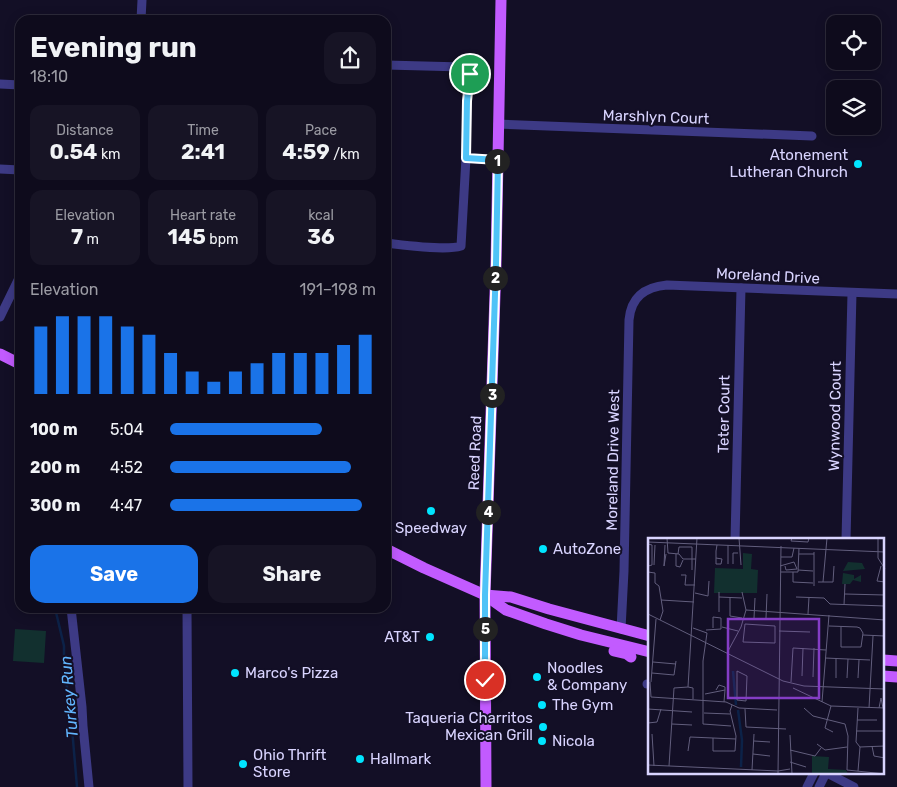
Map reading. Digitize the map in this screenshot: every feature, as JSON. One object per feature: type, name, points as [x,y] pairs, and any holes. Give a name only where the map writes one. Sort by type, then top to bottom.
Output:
[{"type":"main road","name":"Reed Road","points":[[486,787],[485,595],[496,264],[501,0]]},
{"type":"main road","points":[[0,354],[15,362]]},
{"type":"main road","points":[[391,552],[485,595],[506,610],[581,635],[648,652]]},
{"type":"main road","points":[[485,595],[511,596],[549,609],[648,636]]},
{"type":"main road","points":[[581,635],[584,643],[627,654],[631,657]]},
{"type":"main road","points":[[884,660],[897,661]]},
{"type":"main road","points":[[884,676],[897,677]]},
{"type":"street","points":[[142,0],[142,15]]},
{"type":"street","points":[[391,65],[463,67],[470,74],[467,101],[461,246],[456,248],[391,243]]},
{"type":"street","points":[[0,84],[15,85]]},
{"type":"street","name":"Marshlyn Court","points":[[498,124],[812,136]]},
{"type":"street","points":[[466,158],[498,160]]},
{"type":"street","points":[[0,169],[15,170]]},
{"type":"street","name":"Moreland Drive","points":[[641,294],[653,287],[667,285],[897,294]]},
{"type":"street","points":[[0,317],[15,286]]},
{"type":"street","name":"Teter Court","points":[[735,538],[741,288]]},
{"type":"street","name":"Wynwood Court","points":[[846,538],[852,293]]},
{"type":"street","name":"Moreland Drive West","points":[[622,630],[629,320],[632,305],[641,294]]},
{"type":"street","points":[[72,613],[90,787]]},
{"type":"street","points":[[186,613],[188,787]]},
{"type":"street","points":[[807,787],[814,774]]},
{"type":"street","points":[[819,787],[826,774]]},
{"type":"street","points":[[828,774],[854,787]]},
{"type":"green space","points":[[15,629],[46,631],[44,663],[13,661]]},
{"type":"waterway","name":"Turkey Run","points":[[56,613],[64,646],[64,663],[77,787]]},
{"type":"place","name":"Atonement Lutheran Church","points":[[858,164]]},
{"type":"place","name":"Speedway","points":[[431,511]]},
{"type":"place","name":"AutoZone","points":[[543,549]]},
{"type":"place","name":"AT&T","points":[[430,637]]},
{"type":"place","name":"Marco's Pizza","points":[[235,673]]},
{"type":"place","name":"Noodles & Company","points":[[537,677]]},
{"type":"place","name":"The Gym","points":[[542,705]]},
{"type":"place","name":"Taqueria Charritos Mexican Grill","points":[[543,727]]},
{"type":"place","name":"Nicola","points":[[542,741]]},
{"type":"place","name":"Hallmark","points":[[360,759]]},
{"type":"place","name":"Ohio Thrift Store","points":[[243,764]]},
{"type":"route","points":[[470,74],[467,101],[466,158],[498,160],[485,595],[485,680]]}]
